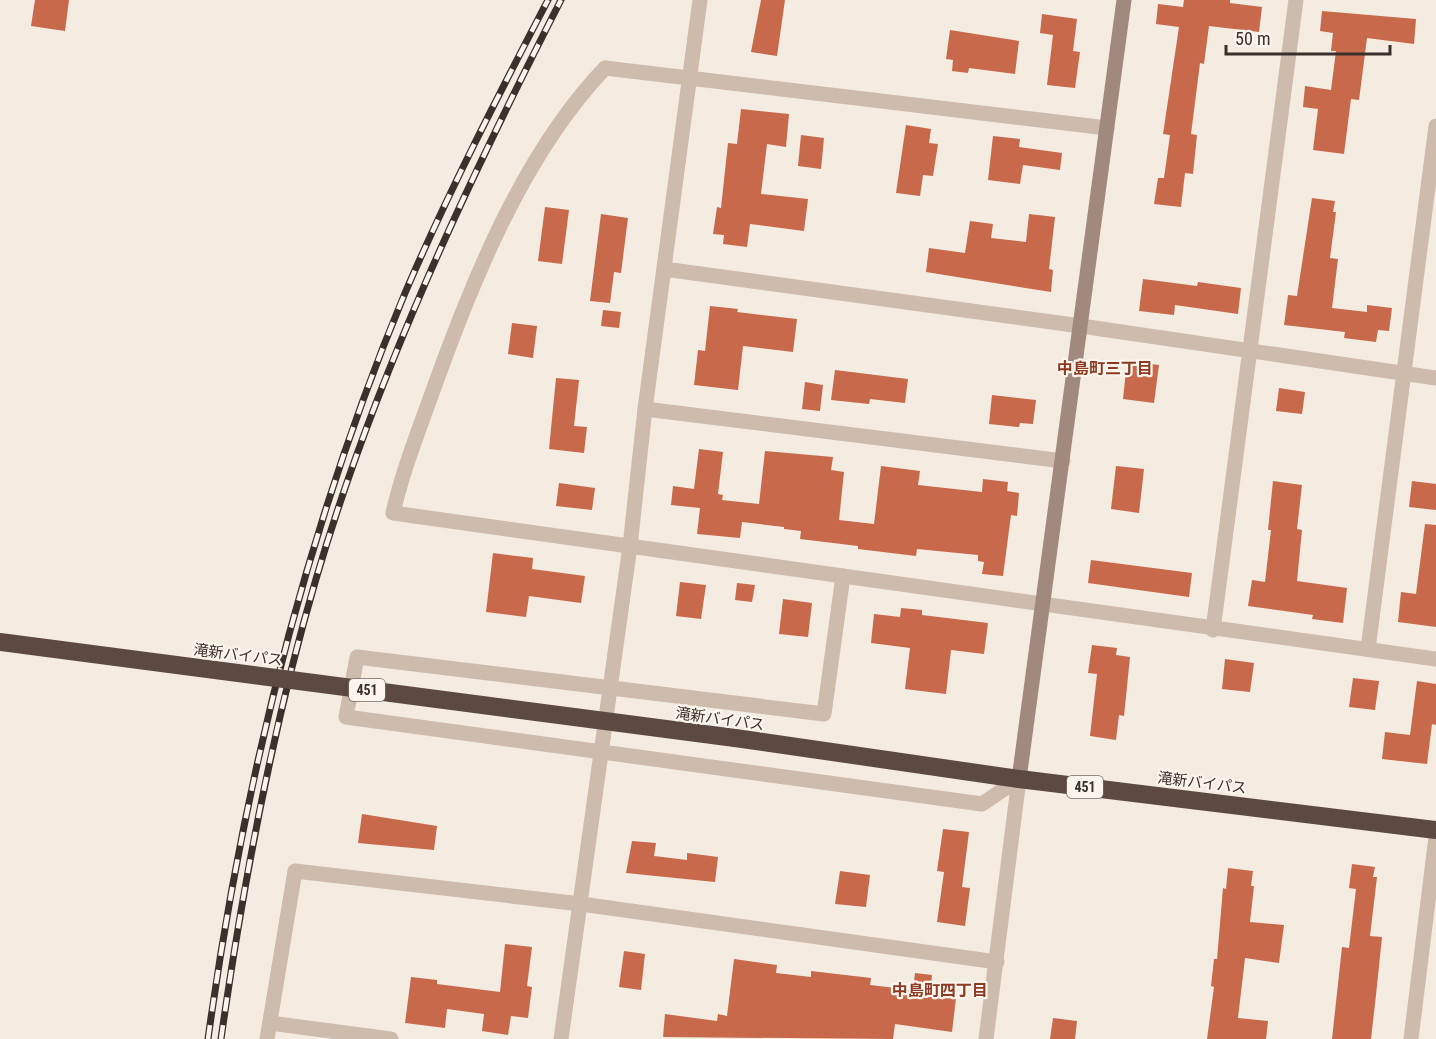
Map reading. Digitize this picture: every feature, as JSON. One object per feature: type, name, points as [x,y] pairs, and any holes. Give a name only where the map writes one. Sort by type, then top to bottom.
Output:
[{"type":"highway","name":"滝新バイパス","points":[[0,642],[735,738],[1020,778],[1436,830]]},
{"type":"street","points":[[561,1039],[611,690],[645,409],[700,0]]},
{"type":"street","points":[[986,1039],[1124,0]]},
{"type":"street","points":[[1213,630],[1296,0]]},
{"type":"street","points":[[1107,128],[605,68],[589,86],[524,177],[452,337],[400,484],[393,513],[1043,603],[1213,630],[1436,659]]},
{"type":"street","points":[[1368,649],[1436,126]]},
{"type":"street","points":[[664,269],[1081,326],[1436,378]]},
{"type":"street","points":[[645,409],[1063,461]]},
{"type":"street","points":[[843,576],[824,714],[611,690],[357,657],[346,717],[982,804],[1020,778]]},
{"type":"street","points":[[1411,1039],[1429,952],[1436,837]]},
{"type":"street","points":[[267,1039],[295,871],[581,904],[997,962]]},
{"type":"street","points":[[270,1023],[391,1039]]},
{"type":"building","points":[[35,0],[69,0],[65,31],[31,26]]},
{"type":"building","points":[[761,0],[785,0],[777,56],[751,52]]},
{"type":"building","points":[[1184,0],[1230,0],[1230,3],[1262,7],[1259,32],[1209,26],[1204,64],[1200,63],[1191,134],[1197,135],[1193,174],[1185,173],[1181,207],[1154,204],[1158,178],[1164,178],[1170,135],[1163,134],[1179,27],[1156,24],[1158,4],[1183,7]]},
{"type":"building","points":[[1322,11],[1416,19],[1414,44],[1367,38],[1359,100],[1351,99],[1344,154],[1313,150],[1318,109],[1303,107],[1305,86],[1331,90],[1336,51],[1331,51],[1333,33],[1320,31]]},
{"type":"building","points":[[1042,14],[1077,19],[1073,51],[1080,52],[1075,88],[1047,85],[1053,35],[1040,33]]},
{"type":"building","points":[[950,30],[1019,41],[1015,74],[969,68],[968,73],[952,71],[953,60],[946,59]]},
{"type":"building","points":[[741,109],[789,114],[786,147],[767,144],[761,194],[808,199],[804,231],[750,224],[747,247],[723,244],[724,235],[713,234],[717,207],[721,208],[728,143],[737,144]]},
{"type":"building","points":[[906,125],[931,129],[929,143],[938,144],[933,176],[923,175],[920,196],[896,193]]},
{"type":"building","points":[[801,135],[824,138],[821,169],[798,166]]},
{"type":"building","points":[[993,136],[1020,139],[1019,147],[1062,153],[1060,170],[1023,165],[1020,184],[988,180]]},
{"type":"building","points":[[1312,198],[1335,201],[1333,212],[1336,212],[1330,258],[1338,259],[1332,308],[1367,312],[1367,305],[1392,308],[1389,331],[1378,330],[1376,342],[1344,338],[1345,332],[1284,325],[1288,295],[1297,296]]},
{"type":"building","points":[[545,207],[569,210],[562,264],[538,261]]},
{"type":"building","points":[[601,214],[628,218],[621,273],[614,272],[610,303],[590,301]]},
{"type":"building","points":[[1029,214],[1055,217],[1049,269],[1053,270],[1051,292],[926,272],[929,248],[965,253],[970,221],[993,224],[991,238],[1026,242]]},
{"type":"building","points":[[1143,279],[1197,286],[1198,282],[1241,288],[1238,314],[1175,305],[1174,315],[1139,311]]},
{"type":"building","points":[[710,306],[738,309],[737,312],[797,319],[793,352],[743,346],[738,390],[694,385],[698,350],[705,351]]},
{"type":"building","points":[[603,310],[621,312],[619,328],[601,326]]},
{"type":"building","points":[[512,323],[537,326],[533,358],[508,354]]},
{"type":"building","points":[[1127,361],[1159,365],[1154,403],[1123,399]]},
{"type":"building","points":[[835,370],[908,379],[905,403],[870,399],[869,404],[831,400]]},
{"type":"building","points":[[556,378],[579,380],[574,426],[587,427],[584,453],[549,449]]},
{"type":"building","points":[[805,382],[823,385],[820,411],[802,409]]},
{"type":"building","points":[[1279,388],[1305,392],[1302,414],[1276,411]]},
{"type":"building","points":[[992,395],[1036,400],[1033,424],[1020,423],[1019,427],[989,424]]},
{"type":"building","points":[[699,449],[723,452],[718,494],[723,495],[722,500],[759,504],[765,451],[833,457],[831,470],[844,472],[839,520],[874,524],[881,466],[920,471],[918,485],[982,492],[983,479],[1008,482],[1007,491],[1019,493],[1017,516],[1011,515],[1003,576],[982,574],[984,562],[978,561],[978,555],[917,549],[916,556],[858,549],[858,546],[800,539],[801,531],[784,529],[784,527],[742,522],[740,538],[697,534],[700,508],[671,505],[673,486],[694,489]]},
{"type":"building","points":[[1116,466],[1144,469],[1139,513],[1111,509]]},
{"type":"building","points":[[1273,481],[1302,485],[1297,529],[1302,530],[1297,581],[1347,588],[1343,623],[1312,619],[1313,615],[1248,606],[1252,580],[1265,582],[1271,530],[1268,530]]},
{"type":"building","points":[[1412,481],[1436,484],[1436,510],[1409,507]]},
{"type":"building","points":[[559,483],[595,488],[592,510],[556,506]]},
{"type":"building","points":[[1425,524],[1436,525],[1436,627],[1398,622],[1401,592],[1416,594]]},
{"type":"building","points":[[493,553],[533,558],[532,569],[585,576],[581,603],[529,596],[526,617],[486,612]]},
{"type":"building","points":[[1091,560],[1192,573],[1189,597],[1088,583]]},
{"type":"building","points":[[680,582],[706,585],[701,619],[676,616]]},
{"type":"building","points":[[737,583],[755,585],[752,602],[735,600]]},
{"type":"building","points":[[783,599],[812,603],[808,637],[779,634]]},
{"type":"building","points":[[901,608],[922,610],[922,615],[988,623],[984,654],[951,650],[946,694],[905,689],[910,648],[871,643],[874,614],[900,617]]},
{"type":"building","points":[[1092,645],[1117,648],[1116,655],[1130,657],[1124,716],[1119,715],[1116,740],[1090,736],[1097,674],[1088,673]]},
{"type":"building","points":[[1225,659],[1254,663],[1250,692],[1222,689]]},
{"type":"building","points":[[1353,678],[1379,681],[1375,710],[1349,707]]},
{"type":"building","points":[[1417,681],[1436,684],[1436,725],[1432,724],[1427,764],[1382,759],[1385,732],[1410,735]]},
{"type":"building","points":[[362,814],[437,826],[434,850],[358,843]]},
{"type":"building","points":[[943,829],[969,832],[962,887],[970,888],[965,926],[937,922],[944,872],[937,871]]},
{"type":"building","points":[[632,841],[656,843],[654,856],[687,860],[687,853],[718,857],[715,882],[626,873]]},
{"type":"building","points":[[1352,864],[1375,867],[1373,877],[1377,877],[1370,936],[1382,937],[1371,1039],[1332,1039],[1342,947],[1349,948],[1356,889],[1349,888]]},
{"type":"building","points":[[1228,868],[1253,871],[1251,886],[1254,886],[1250,922],[1284,925],[1279,963],[1245,958],[1238,1018],[1268,1021],[1266,1039],[1207,1039],[1214,987],[1211,986],[1214,959],[1217,959],[1223,888],[1226,889]]},
{"type":"building","points":[[840,871],[870,875],[866,907],[835,904]]},
{"type":"building","points":[[505,944],[532,947],[527,986],[532,987],[528,1018],[511,1016],[508,1035],[482,1031],[484,1014],[447,1009],[445,1028],[405,1023],[411,977],[437,980],[437,984],[500,992]]},
{"type":"building","points":[[624,951],[645,954],[641,990],[619,987]]},
{"type":"building","points":[[734,959],[777,965],[776,973],[811,977],[811,971],[871,978],[870,985],[913,990],[915,973],[932,975],[930,995],[956,998],[952,1032],[895,1024],[893,1039],[663,1037],[665,1014],[717,1021],[718,1014],[727,1016]]},
{"type":"building","points":[[1053,1018],[1077,1021],[1075,1039],[1050,1039]]},
{"type":"railway","points":[[208,1039],[222,944],[260,754],[282,660],[337,474],[370,383],[421,256],[474,145],[548,0]]},
{"type":"railway","points":[[221,1039],[249,865],[272,750],[300,635],[340,504],[394,357],[425,284],[457,212],[561,0]]},
{"type":"district","name":"中島町三丁目","points":[[1105,368]]},
{"type":"district","name":"中島町四丁目","points":[[940,990]]}]
